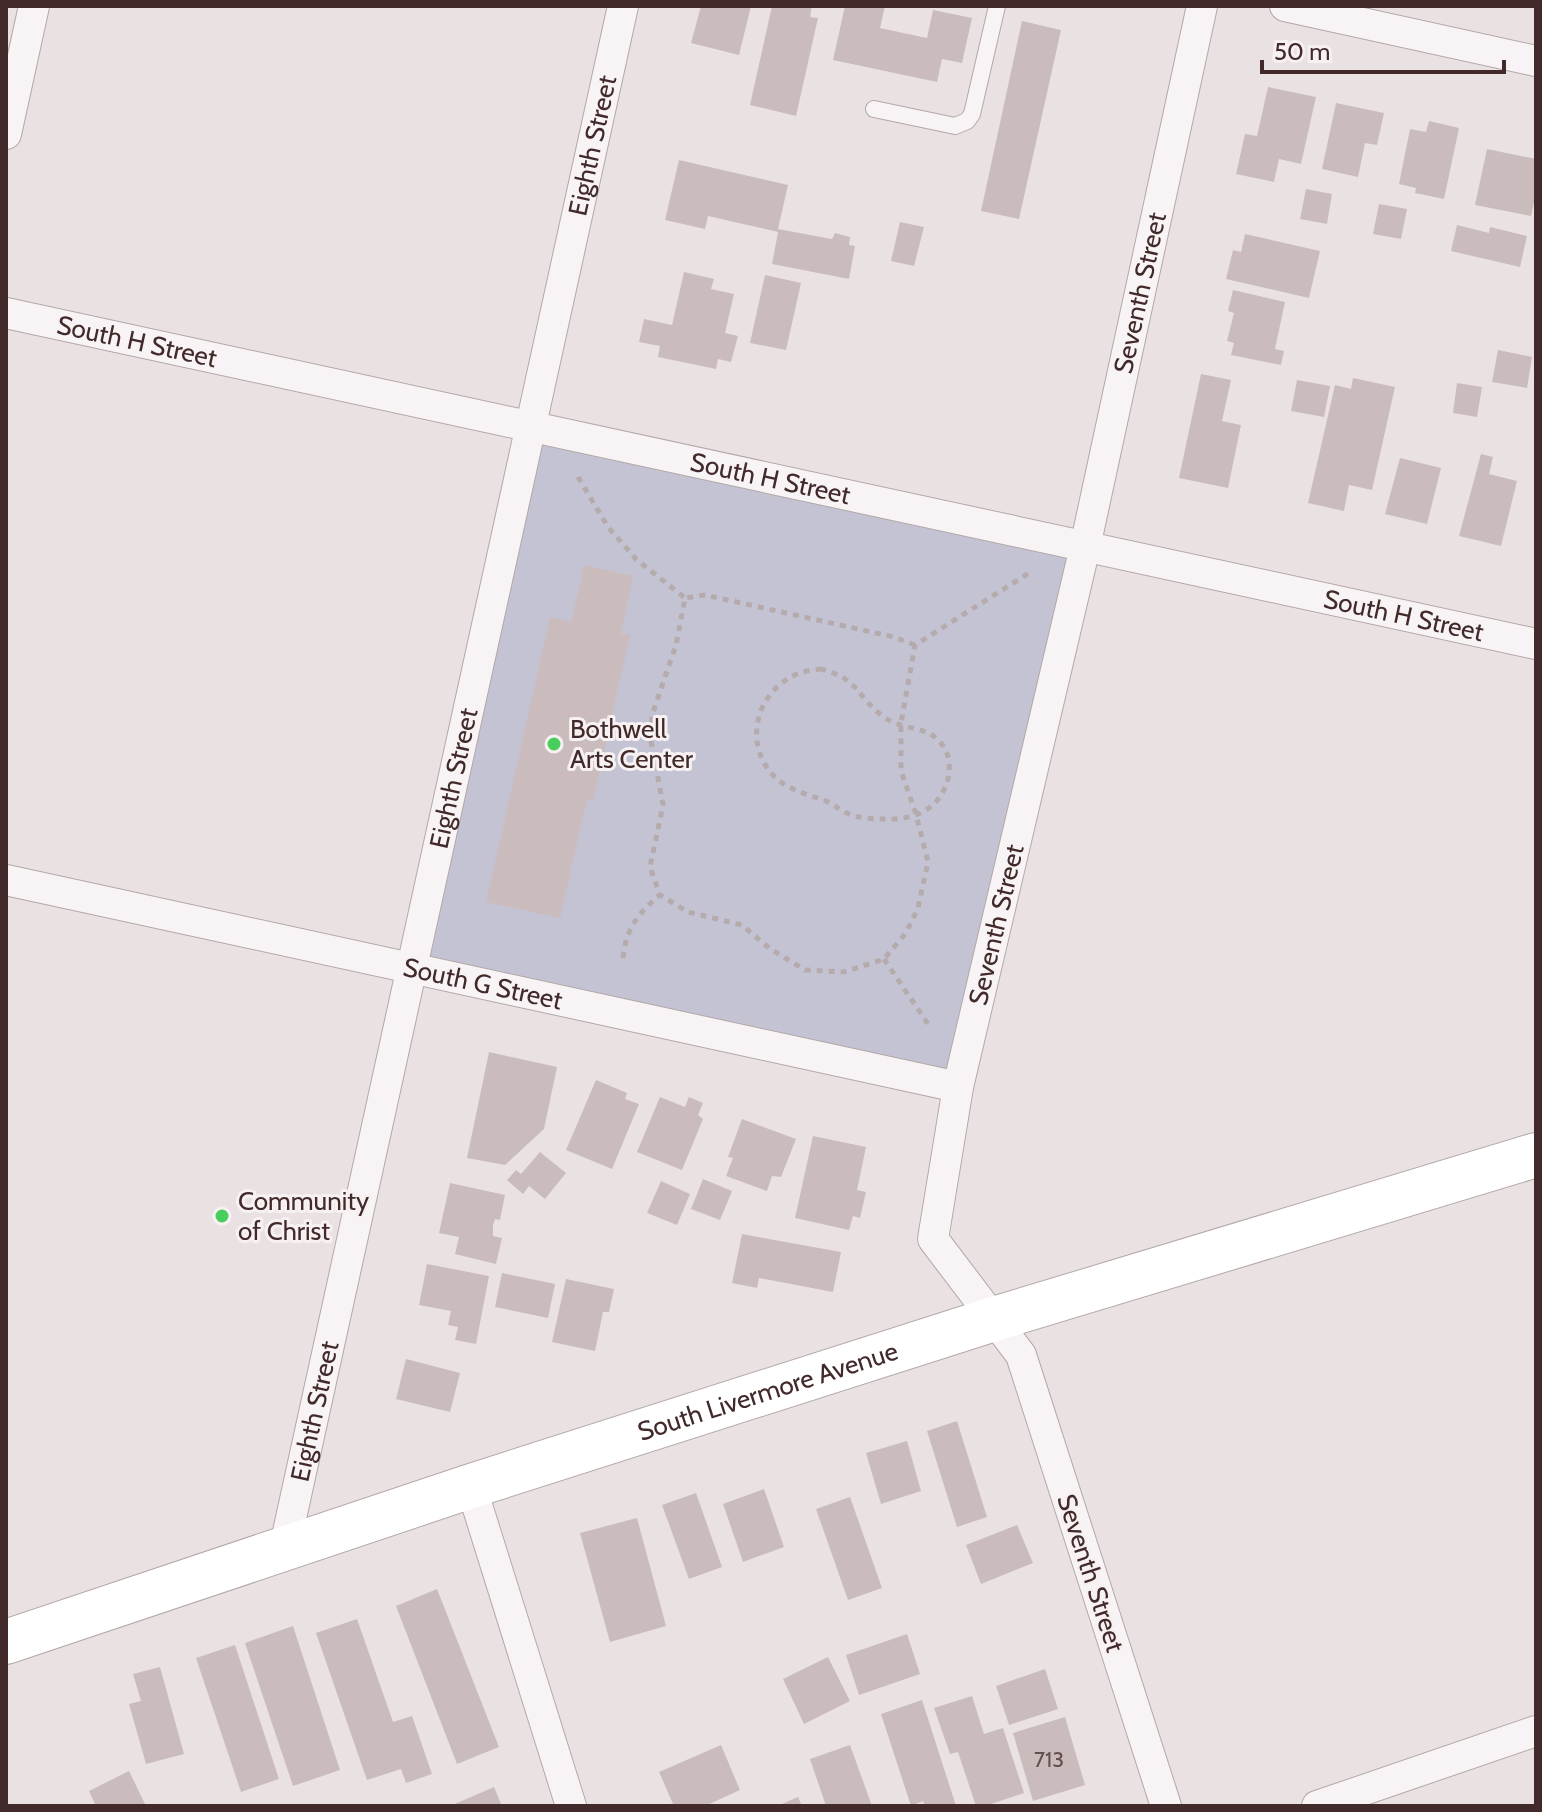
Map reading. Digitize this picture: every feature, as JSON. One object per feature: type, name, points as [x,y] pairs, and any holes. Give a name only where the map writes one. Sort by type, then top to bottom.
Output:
[{"type":"main road","name":"South Livermore Avenue","points":[[6,1642],[471,1486],[994,1319],[1536,1155]]},
{"type":"street","points":[[6,134],[34,6]]},
{"type":"street","name":"Eighth Street","points":[[284,1550],[623,6]]},
{"type":"street","name":"Seventh Street","points":[[1166,1806],[1021,1355],[933,1239],[958,1087],[1085,547],[1202,6]]},
{"type":"street","points":[[1285,6],[1536,61]]},
{"type":"street","name":"South H Street","points":[[6,313],[1536,644]]},
{"type":"street","name":"South G Street","points":[[6,880],[958,1087]]},
{"type":"street","points":[[471,1486],[571,1806]]},
{"type":"street","points":[[1317,1806],[1536,1731]]},
{"type":"lane","points":[[874,109],[955,126],[967,121],[972,114],[997,6]]},
{"type":"path","points":[[578,477],[608,527],[636,559],[685,598],[705,595],[894,637],[915,645]]},
{"type":"path","points":[[685,598],[676,645],[652,715],[651,741],[663,805],[650,867],[660,895],[688,912],[742,925],[769,948],[805,970],[844,972],[884,959],[906,933],[918,908],[928,862],[901,771],[901,723],[915,645],[1029,573]]},
{"type":"path","points":[[820,669],[839,673],[888,720],[901,723],[921,729],[938,740],[949,758],[949,779],[941,796],[929,808],[894,819],[870,819],[848,814],[831,803],[792,790],[773,775],[760,756],[754,732],[760,708],[779,685],[798,673],[820,669]]},
{"type":"path","points":[[623,958],[624,942],[631,924],[660,895]]},
{"type":"path","points":[[884,959],[930,1027]]},
{"type":"shaded area","points":[[531,426],[1085,547],[958,1087],[412,968]]},
{"type":"building","points":[[701,6],[751,6],[739,55],[691,43]]},
{"type":"building","points":[[772,6],[812,6],[810,17],[818,18],[796,116],[750,105]]},
{"type":"building","points":[[845,6],[885,6],[880,28],[927,38],[933,10],[972,18],[962,63],[942,59],[937,82],[833,60]]},
{"type":"building","points":[[1022,21],[1061,30],[1019,219],[981,211]]},
{"type":"building","points":[[1268,87],[1316,97],[1301,164],[1279,159],[1274,182],[1236,174],[1245,134],[1257,136]]},
{"type":"building","points":[[1336,103],[1384,113],[1377,145],[1365,143],[1358,177],[1322,169]]},
{"type":"building","points":[[1429,121],[1459,128],[1444,199],[1415,193],[1416,188],[1399,184],[1410,129],[1426,132]]},
{"type":"building","points":[[1487,149],[1536,159],[1536,193],[1531,216],[1475,205]]},
{"type":"building","points":[[679,160],[788,185],[778,229],[832,239],[835,233],[850,237],[849,245],[855,246],[849,279],[772,264],[778,232],[708,216],[705,229],[665,220]]},
{"type":"building","points":[[1306,189],[1332,194],[1327,224],[1300,219]]},
{"type":"building","points":[[1379,204],[1407,209],[1401,239],[1373,234]]},
{"type":"building","points":[[900,222],[924,227],[914,266],[891,261]]},
{"type":"building","points":[[1457,225],[1489,233],[1490,227],[1527,236],[1520,267],[1451,251]]},
{"type":"building","points":[[1245,234],[1320,251],[1309,298],[1226,279],[1233,250],[1241,252]]},
{"type":"building","points":[[684,272],[714,279],[711,289],[734,294],[725,333],[738,336],[731,362],[718,359],[716,369],[658,357],[660,346],[639,342],[644,319],[672,325]]},
{"type":"building","points":[[765,275],[801,283],[786,350],[750,343]]},
{"type":"building","points":[[1233,290],[1285,302],[1275,349],[1284,351],[1281,365],[1231,355],[1234,343],[1227,341],[1234,313],[1228,311]]},
{"type":"building","points":[[1498,350],[1532,357],[1527,388],[1492,382]]},
{"type":"building","points":[[1201,374],[1231,380],[1222,421],[1241,425],[1228,488],[1179,478]]},
{"type":"building","points":[[1353,378],[1395,387],[1372,490],[1349,485],[1344,511],[1308,503],[1335,385],[1351,389]]},
{"type":"building","points":[[1297,380],[1330,386],[1324,417],[1291,411]]},
{"type":"building","points":[[1457,383],[1482,387],[1477,417],[1453,413]]},
{"type":"building","points":[[1481,454],[1493,457],[1489,474],[1517,481],[1501,546],[1459,536]]},
{"type":"building","points":[[1400,458],[1441,468],[1427,524],[1385,514]]},
{"type":"building","points":[[584,565],[633,576],[621,634],[630,635],[593,801],[587,799],[560,918],[486,902],[550,617],[571,622]]},
{"type":"building","points":[[489,1052],[557,1067],[544,1129],[505,1165],[467,1158]]},
{"type":"building","points":[[596,1080],[627,1093],[625,1099],[639,1104],[612,1169],[566,1150]]},
{"type":"building","points":[[660,1097],[685,1107],[689,1097],[703,1103],[698,1115],[703,1119],[682,1170],[637,1152]]},
{"type":"building","points":[[742,1119],[796,1139],[781,1177],[772,1176],[767,1191],[726,1176],[733,1158],[728,1157]]},
{"type":"building","points":[[813,1136],[866,1147],[857,1190],[866,1192],[860,1218],[853,1216],[849,1230],[795,1218]]},
{"type":"building","points":[[540,1152],[566,1173],[545,1199],[529,1186],[523,1194],[507,1180],[516,1170],[521,1174]]},
{"type":"building","points":[[703,1179],[732,1191],[720,1220],[691,1209]]},
{"type":"building","points":[[661,1181],[690,1194],[677,1225],[647,1213]]},
{"type":"building","points":[[450,1183],[505,1195],[500,1220],[495,1219],[493,1225],[493,1236],[502,1238],[496,1264],[455,1254],[459,1237],[439,1233]]},
{"type":"building","points":[[742,1234],[841,1252],[833,1292],[759,1278],[757,1288],[732,1283]]},
{"type":"building","points":[[427,1264],[489,1276],[476,1344],[455,1340],[458,1327],[448,1325],[451,1311],[419,1305]]},
{"type":"building","points":[[502,1273],[555,1284],[548,1318],[495,1307]]},
{"type":"building","points":[[566,1279],[614,1289],[609,1312],[603,1312],[595,1351],[552,1342]]},
{"type":"building","points":[[406,1359],[460,1373],[450,1412],[396,1399]]},
{"type":"building","points":[[957,1421],[987,1517],[957,1527],[927,1431]]},
{"type":"building","points":[[907,1441],[921,1491],[881,1504],[866,1453]]},
{"type":"building","points":[[764,1489],[784,1547],[743,1562],[723,1504]]},
{"type":"building","points":[[696,1493],[722,1567],[689,1579],[662,1505]]},
{"type":"building","points":[[850,1497],[882,1588],[848,1600],[816,1509]]},
{"type":"building","points":[[637,1518],[666,1626],[610,1642],[580,1533]]},
{"type":"building","points":[[1017,1525],[1033,1563],[981,1584],[966,1545]]},
{"type":"building","points":[[437,1589],[499,1747],[457,1764],[396,1606]]},
{"type":"building","points":[[357,1619],[393,1722],[412,1716],[432,1774],[406,1783],[401,1769],[367,1780],[316,1633]]},
{"type":"building","points":[[293,1626],[340,1770],[293,1786],[245,1643]]},
{"type":"building","points":[[907,1634],[920,1674],[859,1695],[846,1655]]},
{"type":"building","points":[[235,1645],[279,1779],[241,1792],[196,1658]]},
{"type":"building","points":[[828,1657],[850,1701],[804,1724],[783,1679]]},
{"type":"building","points":[[160,1667],[184,1754],[146,1764],[129,1704],[141,1701],[133,1674]]},
{"type":"building","points":[[1045,1669],[1058,1709],[1009,1725],[996,1686]]},
{"type":"building","points":[[972,1696],[984,1734],[1003,1728],[1024,1793],[985,1806],[976,1806],[958,1752],[950,1754],[934,1708]]},
{"type":"building","points":[[922,1700],[956,1806],[925,1806],[923,1801],[911,1806],[881,1714]]},
{"type":"building","points":[[1065,1717],[1085,1785],[1033,1801],[1013,1733]]},
{"type":"building","points":[[721,1745],[740,1790],[705,1806],[674,1806],[659,1772]]},
{"type":"building","points":[[850,1745],[872,1806],[826,1806],[810,1759]]},
{"type":"building","points":[[129,1771],[146,1806],[96,1806],[89,1791]]},
{"type":"building","points":[[494,1787],[502,1806],[450,1806]]},
{"type":"building","points":[[798,1797],[802,1806],[777,1806]]},
{"type":"place","name":"Bothwell Arts Center","points":[[554,744]]},
{"type":"place","name":"Community of Christ","points":[[222,1216]]}]
